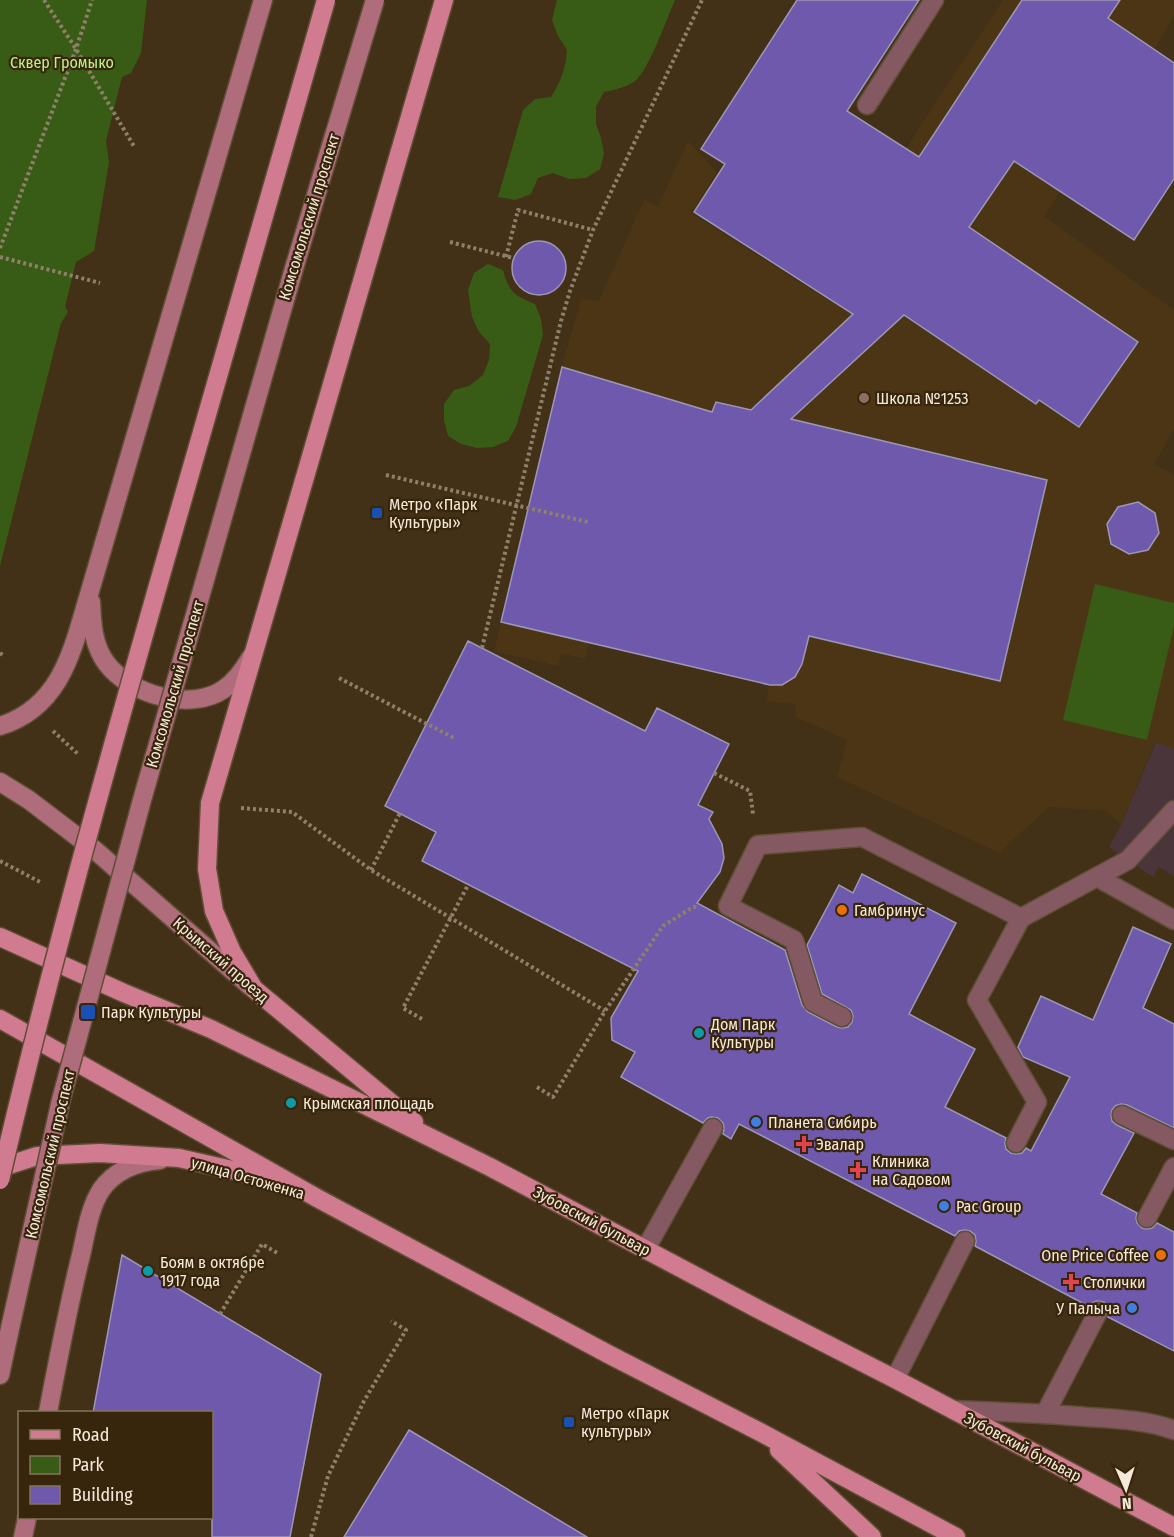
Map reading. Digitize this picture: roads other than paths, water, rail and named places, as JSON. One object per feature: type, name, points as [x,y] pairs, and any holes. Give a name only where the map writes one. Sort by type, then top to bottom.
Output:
[{"type":"main road","points":[[0,726],[13,722],[36,706],[55,687],[68,662],[263,0]]},
{"type":"main road","points":[[0,1180],[100,790],[326,0]]},
{"type":"main road","name":"Комсомольский проспект","points":[[0,1375],[62,1100],[138,812],[295,265],[375,0]]},
{"type":"main road","points":[[254,989],[232,952],[214,911],[207,869],[210,802],[444,0]]},
{"type":"main road","points":[[90,591],[93,629],[98,647],[107,664],[125,681],[152,694],[181,700],[207,698],[225,689],[239,676],[252,656]]},
{"type":"main road","name":"Крымский проезд","points":[[0,782],[96,851],[254,989],[439,1142]]},
{"type":"main road","name":"Зубовский бульвар","points":[[0,937],[211,1029],[490,1167],[1174,1527]]},
{"type":"main road","points":[[0,1019],[317,1198],[956,1537]]},
{"type":"main road","name":"улица Остоженка","points":[[0,1167],[37,1156],[100,1153],[179,1158],[242,1172],[317,1198]]},
{"type":"main road","points":[[48,1411],[85,1236],[91,1213],[101,1190],[129,1166],[153,1160],[179,1158]]},
{"type":"main road","points":[[760,1432],[872,1537]]},
{"type":"main road","points":[[23,1537],[27,1519]]},
{"type":"street","points":[[867,105],[934,0]]},
{"type":"street","points":[[1016,1143],[1037,1102],[978,1000],[1021,918],[1128,860],[1174,810]]},
{"type":"street","points":[[842,1017],[813,1002],[794,940],[728,906],[758,845],[862,837],[1021,918]]},
{"type":"street","points":[[1097,877],[1174,920]]},
{"type":"street","points":[[1122,1114],[1174,1140]]},
{"type":"street","points":[[645,1250],[712,1128]]},
{"type":"street","points":[[1147,1218],[1174,1167]]},
{"type":"street","points":[[895,1379],[965,1241]]},
{"type":"street","points":[[1045,1414],[1098,1312]]},
{"type":"street","points":[[953,1410],[1133,1420],[1159,1425],[1174,1431]]},
{"type":"place","name":"Школа №1253","points":[[864,398]]},
{"type":"place","name":"Метро «Парк Культуры»","points":[[377,513]]},
{"type":"place","name":"Гамбринус","points":[[842,910]]},
{"type":"place","name":"Парк Культуры","points":[[88,1012]]},
{"type":"place","name":"Дом Парк Культуры","points":[[699,1033]]},
{"type":"place","name":"Крымская площадь","points":[[291,1103]]},
{"type":"place","name":"Планета Сибирь","points":[[756,1122]]},
{"type":"place","name":"Эвалар","points":[[804,1144]]},
{"type":"place","name":"Клиника на Садовом","points":[[858,1170]]},
{"type":"place","name":"Pac Group","points":[[944,1206]]},
{"type":"place","name":"One Price Coffee","points":[[1161,1255]]},
{"type":"place","name":"Боям в октябре 1917 года","points":[[148,1271]]},
{"type":"place","name":"Столички","points":[[1071,1282]]},
{"type":"place","name":"У Палыча","points":[[1132,1308]]},
{"type":"place","name":"Метро «Парк культуры»","points":[[569,1422]]},
{"type":"park label","name":"Сквер Громыко","points":[[62,62]]}]
